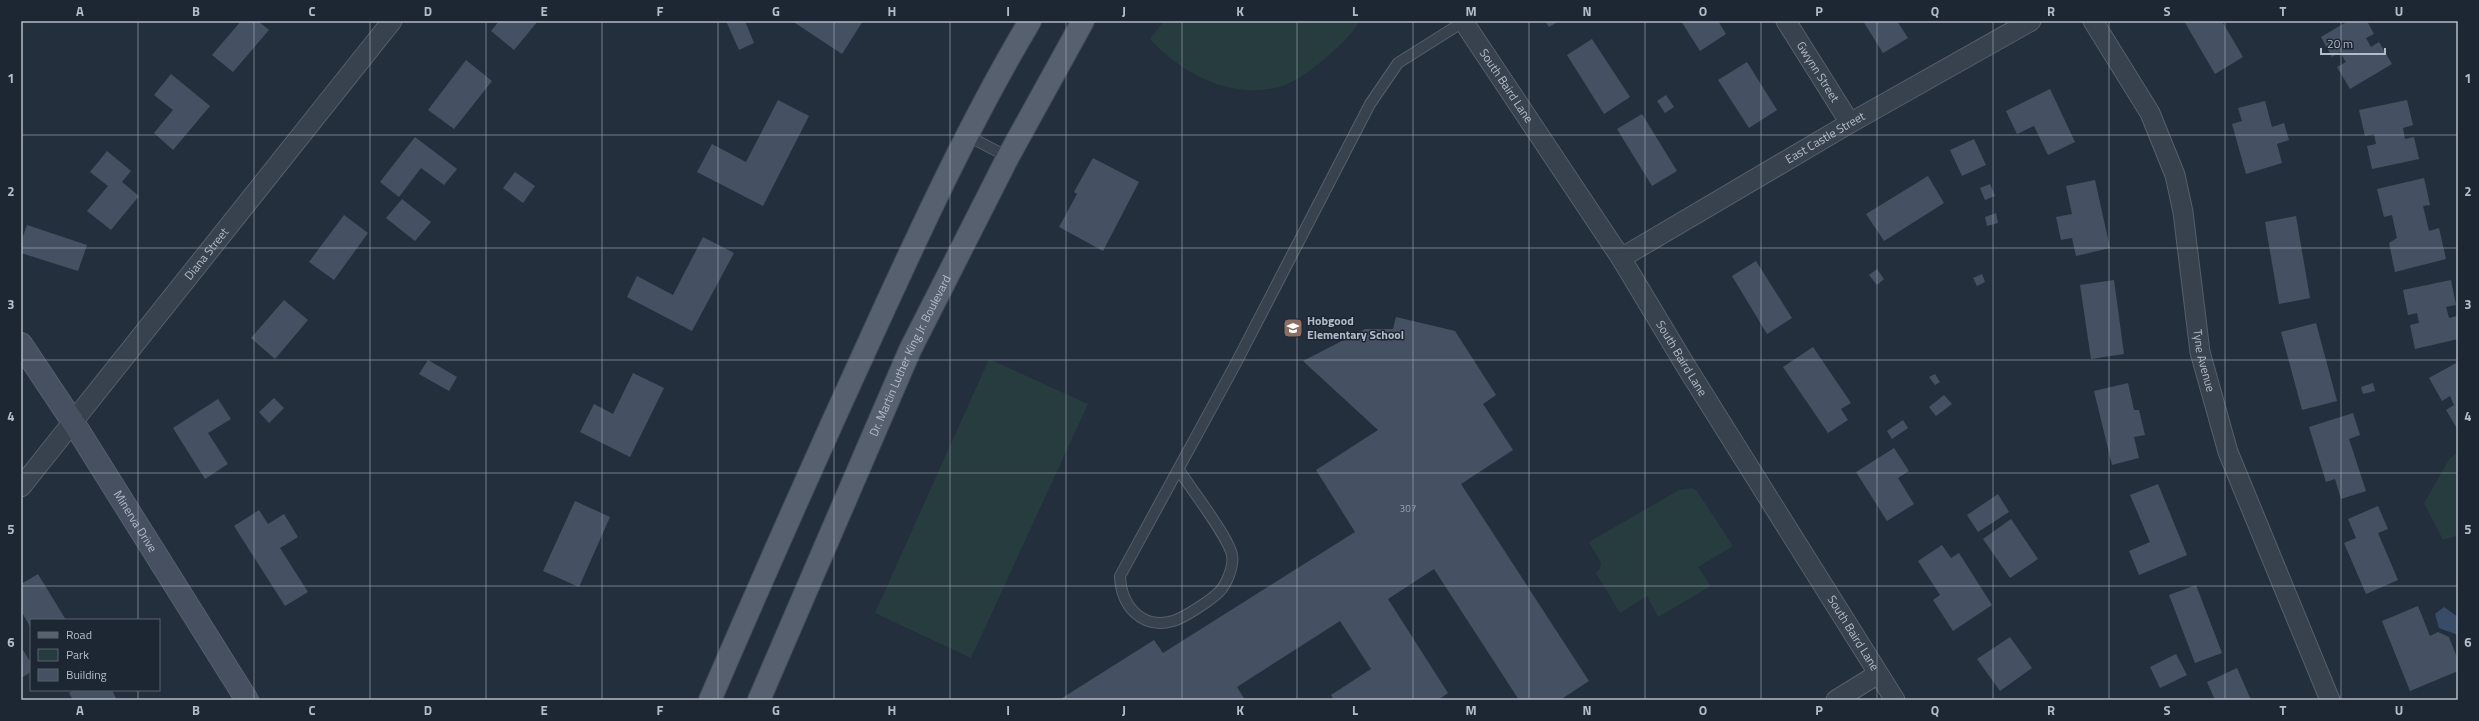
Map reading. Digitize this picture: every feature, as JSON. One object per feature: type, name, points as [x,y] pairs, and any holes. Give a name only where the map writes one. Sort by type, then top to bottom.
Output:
[{"type":"main road","points":[[710,700],[824,438],[918,233],[1030,21]]},
{"type":"main road","name":"Dr. Martin Luther King Jr. Boulevard","points":[[759,700],[910,350],[1008,157],[1083,21]]},
{"type":"street","name":"Diana Street","points":[[21,487],[392,21]]},
{"type":"street","name":"South Baird Lane","points":[[1463,21],[1621,258],[1687,368],[1895,700]]},
{"type":"street","name":"Gwynn Street","points":[[1786,21],[1850,123]]},
{"type":"street","name":"East Castle Street","points":[[1621,258],[1850,123],[2031,21]]},
{"type":"street","name":"Tyne Avenue","points":[[2093,21],[2150,113],[2175,175],[2183,212],[2200,352],[2228,452],[2330,700]]},
{"type":"street","name":"Minerva Drive","points":[[21,344],[73,422],[247,700]]},
{"type":"street","points":[[1836,700],[1878,674]]},
{"type":"lane","points":[[1179,470],[1226,540],[1232,556],[1231,571],[1220,591],[1186,614],[1173,621],[1148,620],[1134,614],[1125,601],[1121,589],[1120,576],[1179,470],[1370,104],[1398,63],[1463,21]]},
{"type":"lane","points":[[968,136],[1008,157]]},
{"type":"green space","points":[[1164,21],[1360,21],[1343,42],[1306,73],[1287,84],[1275,88],[1257,90],[1223,86],[1206,80],[1176,62],[1150,39]]},
{"type":"green space","points":[[989,359],[1088,404],[971,658],[875,613]]},
{"type":"green space","points":[[2458,453],[2458,535],[2443,540],[2424,503],[2450,458]]},
{"type":"green space","points":[[1692,488],[1697,491],[1733,546],[1698,567],[1711,586],[1658,617],[1647,596],[1620,613],[1596,573],[1600,569],[1601,563],[1589,542],[1679,490]]},
{"type":"water","points":[[2444,607],[2458,617],[2458,635],[2439,628],[2435,614]]},
{"type":"building","points":[[241,21],[258,21],[269,30],[233,72],[212,55]]},
{"type":"building","points":[[499,21],[538,21],[514,50],[491,31]]},
{"type":"building","points":[[726,21],[745,21],[754,43],[739,50]]},
{"type":"building","points":[[792,21],[863,21],[842,54]]},
{"type":"building","points":[[1545,21],[1559,21],[1549,27]]},
{"type":"building","points":[[1681,21],[1718,21],[1726,34],[1700,51]]},
{"type":"building","points":[[1863,21],[1897,21],[1908,38],[1883,53]]},
{"type":"building","points":[[2184,21],[2226,21],[2223,23],[2243,57],[2215,74]]},
{"type":"building","points":[[2348,21],[2367,21],[2374,34],[2366,38],[2371,47],[2379,42],[2392,64],[2350,89],[2337,67],[2346,62],[2340,52],[2332,57],[2321,37]]},
{"type":"building","points":[[1592,39],[1630,97],[1604,114],[1567,55]]},
{"type":"building","points":[[466,60],[492,81],[454,129],[428,110]]},
{"type":"building","points":[[1747,62],[1777,110],[1749,128],[1718,80]]},
{"type":"building","points":[[171,74],[210,106],[173,150],[154,133],[173,110],[154,95]]},
{"type":"building","points":[[2050,89],[2075,142],[2048,155],[2034,126],[2017,134],[2006,111]]},
{"type":"building","points":[[1666,95],[1674,107],[1665,113],[1657,101]]},
{"type":"building","points":[[778,100],[809,116],[763,206],[697,172],[712,144],[746,162]]},
{"type":"building","points":[[2407,100],[2413,125],[2403,128],[2405,139],[2414,137],[2419,159],[2372,169],[2367,146],[2376,144],[2374,134],[2365,136],[2359,110]]},
{"type":"building","points":[[2265,101],[2272,127],[2284,123],[2289,140],[2277,144],[2282,163],[2246,174],[2232,124],[2242,121],[2238,108]]},
{"type":"building","points":[[1642,114],[1677,171],[1652,186],[1617,129]]},
{"type":"building","points":[[415,137],[457,169],[444,185],[421,168],[399,197],[380,182]]},
{"type":"building","points":[[1974,139],[1986,165],[1962,176],[1950,150]]},
{"type":"building","points":[[107,151],[131,171],[122,182],[139,196],[111,230],[87,211],[108,186],[90,172]]},
{"type":"building","points":[[1093,158],[1139,182],[1103,251],[1059,227],[1077,194],[1074,192]]},
{"type":"building","points":[[515,172],[535,186],[523,203],[503,188]]},
{"type":"building","points":[[1928,176],[1944,203],[1884,241],[1866,214]]},
{"type":"building","points":[[2424,178],[2430,205],[2423,206],[2429,231],[2439,228],[2446,259],[2395,272],[2389,243],[2397,238],[2392,215],[2384,217],[2377,189]]},
{"type":"building","points":[[2095,180],[2110,248],[2076,256],[2072,238],[2061,240],[2056,217],[2072,214],[2066,186]]},
{"type":"building","points":[[1990,184],[1995,196],[1985,200],[1980,188]]},
{"type":"building","points":[[402,199],[431,222],[415,241],[386,218]]},
{"type":"building","points":[[1996,213],[1998,223],[1987,226],[1985,217]]},
{"type":"building","points":[[344,215],[368,233],[334,280],[309,262]]},
{"type":"building","points":[[2296,216],[2310,298],[2279,304],[2265,222]]},
{"type":"building","points":[[27,225],[87,245],[78,271],[21,253],[21,242]]},
{"type":"building","points":[[703,237],[734,253],[692,331],[627,297],[637,276],[673,295]]},
{"type":"building","points":[[1756,261],[1792,318],[1767,334],[1732,276]]},
{"type":"building","points":[[1877,269],[1884,279],[1877,285],[1869,275]]},
{"type":"building","points":[[1982,274],[1985,282],[1977,286],[1973,278]]},
{"type":"building","points":[[2114,280],[2124,354],[2091,359],[2080,285]]},
{"type":"building","points":[[2451,280],[2456,305],[2446,307],[2449,318],[2457,316],[2458,339],[2415,349],[2410,325],[2419,323],[2417,313],[2408,315],[2403,290]]},
{"type":"building","points":[[284,300],[308,320],[275,359],[251,338]]},
{"type":"building","name":"Hobgood Elementary School","points":[[1396,317],[1455,331],[1496,395],[1483,404],[1513,450],[1461,484],[1589,681],[1560,700],[1519,700],[1434,569],[1388,599],[1448,693],[1438,700],[1334,700],[1331,695],[1371,669],[1340,621],[1237,687],[1245,700],[1059,700],[1154,640],[1163,653],[1355,532],[1316,470],[1378,430],[1303,361],[1365,329],[1393,329]]},
{"type":"building","points":[[2316,323],[2337,401],[2302,410],[2281,332]]},
{"type":"building","points":[[1813,347],[1851,403],[1841,409],[1848,420],[1828,433],[1783,367]]},
{"type":"building","points":[[428,360],[457,377],[449,391],[419,374]]},
{"type":"building","points":[[2458,362],[2458,430],[2446,410],[2454,405],[2450,396],[2442,401],[2429,378]]},
{"type":"building","points":[[633,373],[664,388],[630,457],[580,432],[594,404],[613,414]]},
{"type":"building","points":[[1935,374],[1940,382],[1935,385],[1929,377]]},
{"type":"building","points":[[2128,383],[2134,410],[2139,410],[2145,435],[2134,437],[2139,458],[2112,465],[2094,391]]},
{"type":"building","points":[[2373,383],[2375,391],[2363,394],[2361,387]]},
{"type":"building","points":[[1944,395],[1952,404],[1936,416],[1929,407]]},
{"type":"building","points":[[274,398],[284,408],[269,423],[259,412]]},
{"type":"building","points":[[218,399],[231,419],[208,433],[228,464],[205,479],[173,428]]},
{"type":"building","points":[[2353,413],[2360,435],[2349,439],[2366,491],[2341,499],[2335,479],[2326,482],[2309,427]]},
{"type":"building","points":[[1903,420],[1908,428],[1892,439],[1887,431]]},
{"type":"building","points":[[1894,448],[1909,471],[1898,478],[1914,504],[1887,521],[1856,472]]},
{"type":"building","points":[[2158,484],[2187,555],[2139,575],[2129,551],[2150,542],[2130,495]]},
{"type":"building","points":[[1998,494],[2009,512],[1978,532],[1967,515]]},
{"type":"building","points":[[575,501],[610,517],[579,587],[543,571]]},
{"type":"building","points":[[2378,506],[2388,529],[2378,533],[2398,580],[2366,594],[2344,543],[2356,538],[2348,519]]},
{"type":"building","points":[[259,510],[268,524],[284,514],[298,537],[280,548],[308,592],[285,606],[234,526]]},
{"type":"building","points":[[2011,519],[2038,559],[2010,578],[1983,539]]},
{"type":"building","points":[[1942,545],[1951,558],[1959,553],[1992,605],[1953,631],[1933,600],[1940,595],[1918,561]]},
{"type":"building","points":[[38,574],[65,619],[30,619],[30,626],[21,611],[21,584]]},
{"type":"building","points":[[2196,585],[2222,653],[2195,663],[2169,595]]},
{"type":"building","points":[[2418,606],[2430,636],[2438,632],[2449,637],[2458,660],[2458,671],[2410,691],[2382,621]]},
{"type":"building","points":[[2010,637],[2032,668],[2000,691],[1977,659]]},
{"type":"building","points":[[23,650],[30,661],[30,673],[21,678]]},
{"type":"building","points":[[2176,654],[2187,675],[2160,688],[2150,667]]},
{"type":"building","points":[[2237,668],[2251,700],[2215,700],[2207,682]]},
{"type":"building","points":[[72,691],[112,691],[117,700],[73,700],[69,693]]},
{"type":"place","name":"Hobgood Elementary School","points":[[1293,328]]}]
